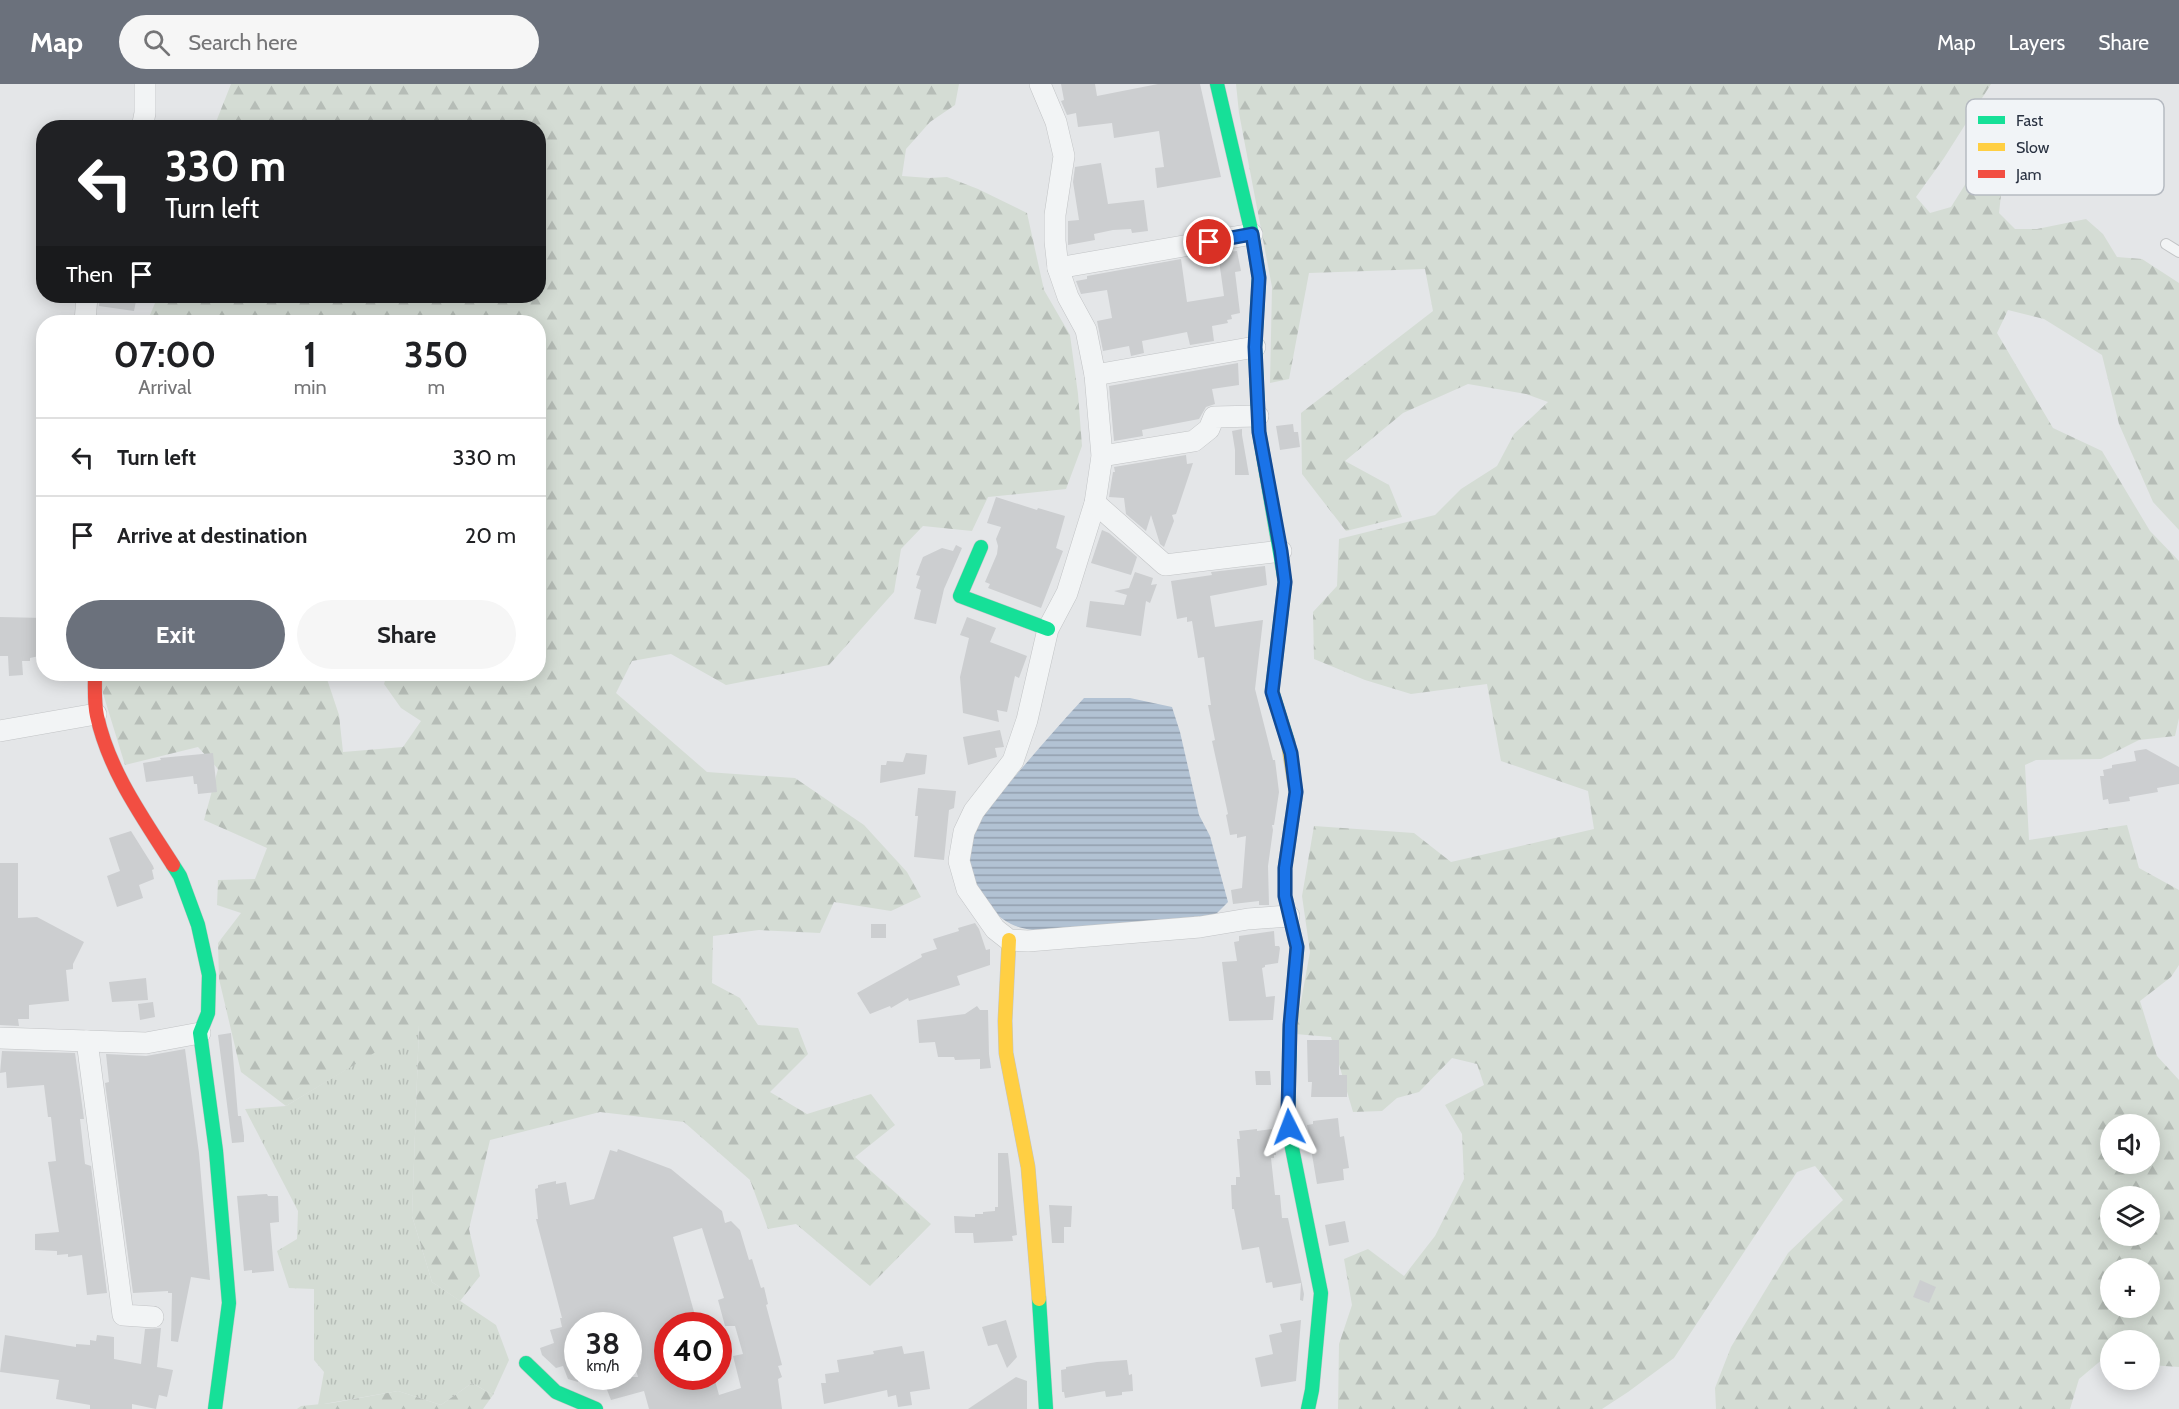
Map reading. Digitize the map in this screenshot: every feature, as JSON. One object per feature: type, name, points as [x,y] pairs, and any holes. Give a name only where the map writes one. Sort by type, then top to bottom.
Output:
[{"type":"street","points":[[144,120],[145,84]]},
{"type":"street","points":[[1040,84],[1056,122],[1064,156],[1055,215],[1058,268],[1068,297],[1086,330],[1095,375],[1102,456],[1095,502],[1067,593],[1048,629],[1027,720],[1013,761],[974,811],[964,831],[959,861],[967,890],[995,929],[1009,940],[1200,927],[1248,919],[1289,916]]},
{"type":"street","points":[[1217,84],[1252,234],[1259,278],[1255,347],[1259,432],[1285,582],[1272,692],[1291,753],[1296,792],[1285,868],[1285,896],[1297,947],[1290,1025],[1288,1112],[1291,1143],[1321,1293],[1308,1409]]},
{"type":"street","points":[[1058,268],[1252,234]]},
{"type":"street","points":[[1095,375],[1255,347]]},
{"type":"street","points":[[1102,456],[1194,441],[1209,429],[1214,417],[1258,416]]},
{"type":"street","points":[[1095,502],[1166,565],[1281,551]]},
{"type":"street","points":[[981,548],[960,596],[1048,629]]},
{"type":"street","points":[[95,681],[96,714],[107,750],[126,791],[180,876],[198,925],[209,975],[208,1013],[200,1033],[216,1150],[229,1303],[215,1409]]},
{"type":"street","points":[[0,731],[96,714]]},
{"type":"street","points":[[1009,940],[1005,1021],[1006,1053],[1028,1167],[1038,1276],[1046,1409]]},
{"type":"street","points":[[0,1038],[146,1043],[200,1033]]},
{"type":"street","points":[[87,1041],[123,1315],[153,1317]]},
{"type":"street","points":[[526,1363],[556,1392],[596,1409]]},
{"type":"lane","points":[[2166,244],[2179,252]]},
{"type":"green space","points":[[231,84],[959,84],[955,105],[930,122],[906,149],[902,176],[947,177],[1027,213],[1044,290],[1070,335],[1082,446],[1066,489],[988,497],[972,531],[923,526],[901,549],[894,592],[829,665],[726,685],[671,654],[632,661],[616,693],[707,772],[795,778],[864,825],[907,872],[921,897],[891,911],[834,902],[820,933],[759,930],[713,936],[712,983],[740,998],[758,1025],[798,1028],[808,1054],[770,1092],[807,1114],[871,1094],[895,1125],[855,1157],[931,1224],[870,1286],[796,1224],[768,1229],[750,1180],[684,1122],[600,1112],[490,1140],[469,1229],[480,1276],[460,1301],[432,1282],[412,1216],[419,1026],[286,1106],[241,1072],[219,979],[218,943],[241,913],[217,905],[218,880],[255,879],[267,848],[204,820],[218,769],[198,747],[125,765],[99,681],[328,681],[339,715],[343,752],[403,747],[421,721],[401,708],[384,684],[385,681],[546,681],[546,315],[150,315],[155,303],[546,303],[546,120],[217,120]]},
{"type":"green space","points":[[1236,84],[1991,84],[1981,99],[1966,99],[1966,123],[1916,197],[1930,213],[1951,207],[1966,183],[1966,195],[2001,195],[1999,213],[2015,229],[2037,229],[2086,219],[2103,234],[2117,257],[2142,259],[2179,283],[2179,530],[2153,502],[2119,424],[2102,355],[2044,319],[2008,310],[1997,333],[2053,428],[2102,451],[2150,531],[2179,561],[2179,718],[2175,736],[2139,740],[2101,759],[2036,760],[2025,765],[2029,840],[2127,825],[2139,868],[2179,890],[2179,965],[2171,977],[2140,1001],[2157,1056],[2179,1080],[2179,1367],[2160,1366],[2160,1330],[2100,1330],[2100,1361],[2079,1379],[2070,1409],[1716,1409],[1715,1388],[1731,1347],[1788,1253],[1843,1200],[1815,1166],[1797,1172],[1674,1358],[1602,1409],[1338,1409],[1339,1344],[1352,1305],[1344,1259],[1368,1249],[1404,1276],[1435,1236],[1464,1179],[1462,1134],[1445,1105],[1484,1085],[1477,1064],[1452,1058],[1419,1092],[1397,1098],[1382,1111],[1353,1112],[1331,1037],[1295,1034],[1310,952],[1302,896],[1314,826],[1414,833],[1451,862],[1594,829],[1588,791],[1501,761],[1487,684],[1411,694],[1365,680],[1314,659],[1313,612],[1337,586],[1339,539],[1435,515],[1461,489],[1497,466],[1514,434],[1548,402],[1526,394],[1468,384],[1403,413],[1345,461],[1389,485],[1402,517],[1346,531],[1302,474],[1301,413],[1433,311],[1425,269],[1309,273],[1289,379],[1270,383],[1272,287],[1239,113]]},
{"type":"green space","points":[[419,1025],[412,1216],[432,1282],[496,1325],[509,1360],[493,1395],[472,1383],[441,1405],[398,1391],[318,1405],[324,1372],[314,1360],[314,1289],[289,1288],[277,1251],[297,1239],[298,1211],[245,1109],[286,1106]]},
{"type":"green space","points":[[472,1383],[493,1395],[483,1409],[297,1409],[301,1406],[398,1391],[441,1405]]},
{"type":"water","points":[[1084,698],[1130,698],[1172,707],[1199,815],[1210,836],[1228,902],[1215,915],[1037,931],[1011,924],[998,916],[980,893],[970,866],[972,836],[979,818]]},
{"type":"building","points":[[1061,84],[1095,84],[1097,96],[1158,84],[1200,84],[1221,177],[1157,188],[1155,168],[1164,167],[1159,131],[1114,138],[1112,123],[1078,127],[1076,113],[1067,115],[1061,101],[1064,100]]},
{"type":"building","points":[[1101,163],[1108,204],[1144,200],[1148,231],[1132,233],[1131,229],[1113,230],[1094,234],[1095,240],[1068,245],[1068,221],[1079,220],[1073,182],[1075,167]]},
{"type":"building","points":[[1237,251],[1241,271],[1235,272],[1240,313],[1231,315],[1232,319],[1227,320],[1228,323],[1212,326],[1214,341],[1190,345],[1187,332],[1142,341],[1144,353],[1131,356],[1129,346],[1103,351],[1097,321],[1112,318],[1107,290],[1081,294],[1076,281],[1087,279],[1087,276],[1181,259],[1187,302],[1224,296],[1218,253]]},
{"type":"building","points":[[99,303],[136,303],[134,311],[99,306]]},
{"type":"building","points":[[1238,363],[1239,385],[1212,389],[1215,404],[1206,407],[1199,419],[1142,430],[1143,436],[1114,441],[1109,386]]},
{"type":"building","points":[[1293,424],[1294,432],[1298,432],[1300,447],[1280,450],[1276,426]]},
{"type":"building","points":[[1242,429],[1249,475],[1235,475],[1232,431]]},
{"type":"building","points":[[1186,455],[1187,464],[1193,463],[1176,514],[1172,515],[1174,521],[1164,547],[1160,544],[1151,515],[1146,531],[1126,514],[1124,498],[1109,497],[1113,472],[1115,472],[1114,467]]},
{"type":"building","points":[[996,497],[1065,516],[1056,548],[1063,551],[1041,608],[988,588],[990,584],[985,582],[997,554],[996,539],[1001,527],[987,523]]},
{"type":"building","points":[[1102,530],[1109,533],[1137,557],[1131,575],[1091,563]]},
{"type":"building","points":[[956,545],[962,548],[944,589],[936,624],[914,619],[921,590],[916,588],[920,576],[916,575],[923,557],[942,548],[953,551]]},
{"type":"building","points":[[1265,566],[1267,585],[1210,596],[1215,627],[1263,620],[1255,689],[1273,760],[1275,760],[1279,792],[1274,825],[1272,825],[1268,866],[1269,905],[1259,905],[1259,901],[1233,904],[1231,890],[1242,888],[1246,836],[1237,838],[1237,834],[1230,835],[1226,815],[1228,814],[1212,741],[1215,740],[1208,705],[1211,705],[1204,657],[1198,658],[1192,621],[1187,622],[1187,617],[1177,619],[1171,581],[1212,575],[1211,572]]},
{"type":"building","points":[[1135,572],[1153,578],[1151,585],[1157,584],[1150,603],[1146,601],[1141,636],[1086,627],[1090,601],[1124,605],[1127,595],[1114,591],[1129,588]]},
{"type":"building","points":[[0,617],[36,618],[36,657],[30,658],[30,661],[22,661],[23,675],[9,676],[8,656],[0,656]]},
{"type":"building","points":[[967,617],[996,628],[990,642],[1027,656],[1019,678],[1015,676],[1007,712],[997,710],[999,722],[963,713],[960,677],[969,638],[960,635]]},
{"type":"building","points":[[1000,730],[1004,747],[995,748],[997,757],[968,765],[963,737]]},
{"type":"building","points":[[2146,749],[2179,767],[2179,784],[2157,788],[2158,792],[2129,797],[2130,801],[2109,804],[2108,799],[2103,800],[2100,776],[2104,776],[2103,770],[2112,768],[2112,765],[2136,761],[2134,751]]},
{"type":"building","points":[[213,753],[217,792],[198,794],[193,776],[146,782],[143,763],[161,760],[160,758]]},
{"type":"building","points":[[906,753],[927,755],[925,774],[880,783],[881,765],[886,765],[887,761],[903,762]]},
{"type":"building","points":[[918,788],[956,791],[954,808],[949,810],[944,860],[914,857]]},
{"type":"building","points":[[131,831],[153,866],[154,879],[139,885],[143,898],[117,907],[107,876],[120,871],[109,838]]},
{"type":"building","points":[[0,863],[18,863],[18,918],[37,917],[84,942],[73,964],[73,969],[66,970],[69,1001],[29,1005],[29,1019],[18,1019],[19,1026],[0,1025]]},
{"type":"building","points":[[975,923],[986,950],[990,949],[990,965],[957,976],[960,985],[909,1001],[908,998],[891,1008],[890,1006],[870,1014],[857,993],[922,957],[921,954],[937,949],[933,939]]},
{"type":"building","points":[[871,924],[886,924],[886,938],[871,938]]},
{"type":"building","points":[[1274,931],[1275,946],[1280,948],[1278,963],[1265,965],[1262,968],[1266,997],[1275,996],[1273,1020],[1229,1021],[1222,962],[1237,961],[1234,942],[1239,941],[1239,936]]},
{"type":"building","points":[[146,978],[148,1000],[112,1002],[109,982]]},
{"type":"building","points":[[153,1002],[155,1017],[140,1020],[138,1004]]},
{"type":"building","points":[[977,1006],[980,1010],[988,1010],[991,1068],[980,1069],[980,1059],[955,1060],[954,1057],[938,1057],[935,1042],[919,1043],[917,1020],[965,1014]]},
{"type":"building","points":[[231,1033],[238,1116],[241,1116],[244,1136],[244,1142],[232,1143],[218,1035]]},
{"type":"building","points":[[1307,1040],[1339,1040],[1339,1075],[1347,1075],[1347,1097],[1311,1097],[1312,1082],[1308,1082]]},
{"type":"building","points":[[185,1049],[199,1153],[210,1280],[191,1277],[178,1342],[171,1341],[172,1293],[168,1291],[133,1293],[105,1083],[109,1082],[106,1054],[146,1056]]},
{"type":"building","points":[[2,1051],[75,1053],[84,1119],[80,1119],[85,1164],[91,1166],[107,1293],[87,1295],[82,1255],[68,1257],[68,1254],[57,1255],[57,1251],[35,1250],[35,1234],[59,1232],[48,1162],[56,1161],[51,1117],[48,1117],[44,1085],[7,1088],[6,1072],[0,1073]]},
{"type":"building","points":[[1255,1071],[1270,1071],[1271,1085],[1256,1085]]},
{"type":"building","points":[[1338,1118],[1340,1137],[1344,1136],[1349,1168],[1343,1169],[1344,1180],[1317,1184],[1307,1125],[1313,1124],[1313,1121]]},
{"type":"building","points":[[1257,1129],[1257,1131],[1272,1129],[1276,1155],[1271,1158],[1275,1195],[1280,1195],[1282,1218],[1288,1218],[1304,1294],[1303,1301],[1300,1300],[1301,1283],[1273,1288],[1272,1282],[1266,1283],[1259,1247],[1242,1250],[1234,1209],[1232,1209],[1231,1185],[1236,1185],[1236,1177],[1240,1177],[1237,1139],[1240,1139],[1239,1131]]},
{"type":"building","points":[[618,1149],[671,1169],[722,1211],[725,1223],[731,1221],[740,1230],[749,1260],[752,1259],[761,1288],[764,1287],[768,1304],[766,1305],[782,1365],[778,1366],[782,1377],[778,1379],[782,1409],[649,1409],[644,1391],[611,1400],[607,1390],[642,1390],[642,1312],[564,1312],[564,1369],[563,1366],[556,1368],[542,1355],[540,1348],[554,1343],[550,1330],[562,1327],[560,1318],[562,1318],[536,1219],[538,1219],[535,1189],[538,1185],[556,1181],[556,1184],[566,1182],[570,1205],[594,1199],[610,1150],[617,1152]],"holes":[[[702,1228],[724,1298],[718,1300],[721,1312],[732,1312],[732,1326],[735,1326],[743,1354],[733,1356],[741,1388],[719,1395],[718,1390],[654,1390],[654,1312],[694,1312],[673,1237]]]},
{"type":"building","points":[[998,1153],[1008,1153],[1017,1235],[1012,1236],[1013,1241],[974,1243],[973,1233],[955,1233],[954,1216],[975,1217],[975,1214],[995,1211],[995,1207],[998,1207]]},
{"type":"building","points":[[267,1194],[278,1196],[279,1222],[270,1223],[274,1271],[252,1273],[252,1270],[244,1271],[237,1196]]},
{"type":"building","points":[[1049,1205],[1072,1206],[1071,1227],[1064,1227],[1064,1243],[1052,1243]]},
{"type":"building","points":[[1345,1221],[1349,1242],[1329,1246],[1325,1225]]},
{"type":"building","points":[[1920,1280],[1936,1287],[1929,1303],[1913,1297]]},
{"type":"building","points":[[1006,1320],[1017,1357],[1007,1368],[997,1344],[988,1346],[982,1327]]},
{"type":"building","points":[[1301,1320],[1296,1381],[1261,1387],[1255,1358],[1273,1354],[1269,1335],[1282,1332],[1280,1324]]},
{"type":"building","points":[[161,1328],[157,1367],[173,1370],[167,1397],[159,1395],[156,1409],[132,1404],[132,1409],[90,1409],[90,1405],[56,1399],[59,1380],[0,1372],[5,1335],[76,1347],[76,1344],[90,1345],[90,1340],[96,1341],[97,1335],[114,1337],[114,1359],[141,1364],[145,1329]]},
{"type":"building","points":[[902,1346],[904,1354],[924,1351],[930,1389],[910,1392],[912,1405],[898,1407],[896,1395],[888,1397],[887,1390],[824,1404],[821,1383],[826,1383],[825,1374],[839,1372],[837,1360],[874,1354],[873,1351]]},
{"type":"building","points":[[1127,1360],[1129,1375],[1132,1374],[1133,1391],[1106,1397],[1105,1391],[1065,1398],[1062,1392],[1061,1370],[1066,1367],[1097,1362]]},
{"type":"building","points":[[1016,1377],[1027,1381],[1027,1409],[968,1409]]},
{"type":"traffic: fast","points":[[1217,84],[1252,234],[1259,277],[1255,347],[1259,432],[1285,582],[1272,691],[1288,742]]},
{"type":"traffic: fast","points":[[981,547],[960,596],[1048,629]]},
{"type":"traffic: fast","points":[[173,865],[180,876],[198,925],[209,975],[208,1013],[200,1033],[216,1151],[229,1303],[215,1409]]},
{"type":"traffic: fast","points":[[1290,1030],[1288,1112],[1291,1143],[1321,1293],[1312,1390],[1308,1409]]},
{"type":"traffic: fast","points":[[1039,1299],[1046,1409]]},
{"type":"traffic: fast","points":[[526,1363],[556,1392],[596,1409]]},
{"type":"traffic: slow","points":[[1288,742],[1296,792],[1285,868],[1285,896],[1297,947],[1290,1030]]},
{"type":"traffic: slow","points":[[1009,940],[1005,1021],[1006,1053],[1028,1167],[1039,1299]]},
{"type":"traffic: jam","points":[[95,681],[96,711],[102,736],[118,775],[173,865]]},
{"type":"route","points":[[1209,242],[1252,234],[1259,278],[1255,347],[1259,432],[1285,582],[1272,692],[1291,753],[1296,792],[1285,868],[1285,896],[1297,947],[1290,1025],[1289,1127]]}]
